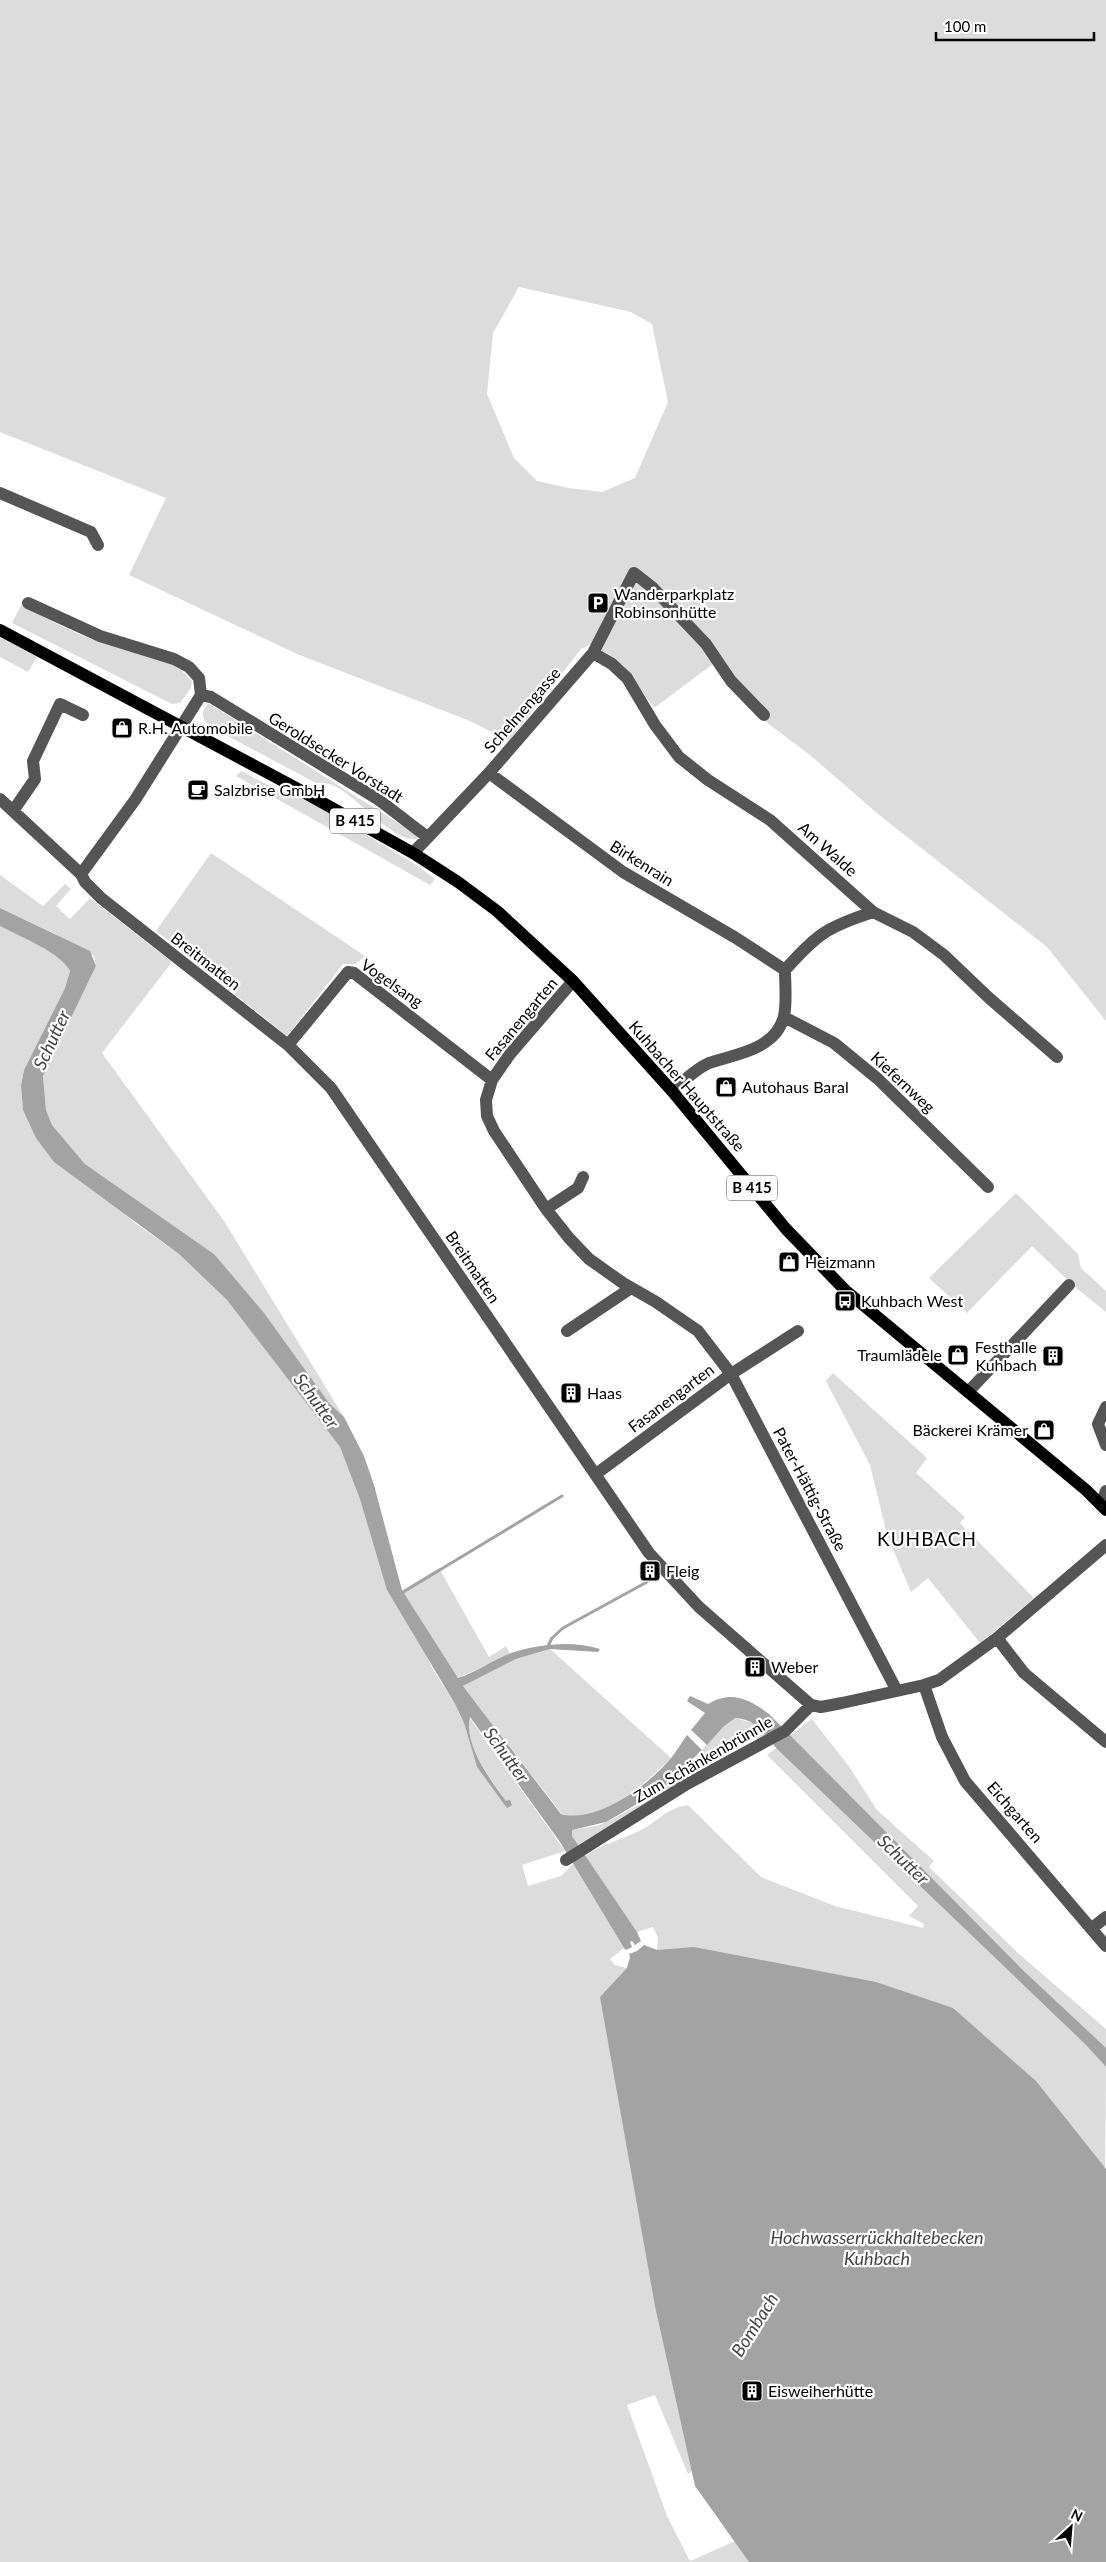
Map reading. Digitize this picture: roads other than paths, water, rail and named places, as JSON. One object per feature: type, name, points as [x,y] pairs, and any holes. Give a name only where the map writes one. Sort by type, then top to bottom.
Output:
[{"type":"main road","name":"B 415","points":[[0,630],[413,853]]},
{"type":"main road","name":"Kuhbacher Hauptstraße","points":[[413,853],[458,882],[497,911],[574,981],[672,1091],[786,1229],[844,1290],[1103,1507]]},
{"type":"street","points":[[0,493],[91,532],[98,546]]},
{"type":"street","name":"Schelmengasse","points":[[413,853],[426,836],[489,773],[593,653],[634,573],[653,588],[706,644],[731,681],[764,715]]},
{"type":"street","points":[[28,603],[100,636],[174,659],[189,667],[199,678],[201,695],[182,727],[135,800],[81,874]]},
{"type":"street","name":"Am Walde","points":[[593,653],[612,664],[627,678],[655,724],[679,757],[708,780],[770,820],[873,912],[913,932],[944,955],[988,997],[1057,1057]]},
{"type":"street","name":"Geroldsecker Vorstadt","points":[[201,695],[211,698],[379,800],[426,836]]},
{"type":"street","points":[[14,811],[34,779],[33,761],[60,704],[83,715]]},
{"type":"street","name":"Birkenrain","points":[[489,773],[623,872],[736,938],[785,970]]},
{"type":"street","name":"Breitmatten","points":[[0,799],[81,874],[85,882],[101,898],[288,1045],[331,1088],[649,1553],[671,1579],[700,1607],[811,1705]]},
{"type":"street","points":[[672,1091],[694,1071],[708,1064],[746,1053],[774,1034],[784,1016],[785,970],[813,939],[839,923],[873,912]]},
{"type":"street","name":"Vogelsang","points":[[288,1045],[348,972],[354,973],[390,998],[492,1080]]},
{"type":"street","name":"Fasanengarten","points":[[574,981],[510,1054],[492,1080],[486,1100],[487,1116],[494,1131],[546,1209],[589,1259],[698,1331],[731,1374],[596,1474]]},
{"type":"street","name":"Kiefernweg","points":[[784,1016],[834,1043],[878,1079],[988,1187]]},
{"type":"street","points":[[546,1209],[578,1188],[583,1177]]},
{"type":"street","points":[[968,1392],[1069,1285]]},
{"type":"street","points":[[567,1331],[631,1288]]},
{"type":"street","points":[[731,1374],[798,1331]]},
{"type":"street","name":"Pater-Hättig-Straße","points":[[731,1374],[897,1690]]},
{"type":"street","points":[[1106,1407],[1098,1424],[1106,1445]]},
{"type":"street","points":[[1103,1507],[1106,1491]]},
{"type":"street","points":[[811,1705],[821,1707],[835,1705],[939,1680],[997,1638],[1106,1545]]},
{"type":"street","points":[[997,1638],[1024,1673],[1106,1742]]},
{"type":"street","name":"Eichgarten","points":[[924,1685],[942,1737],[965,1781],[1106,1946]]},
{"type":"street","name":"Zum Schänkenbrünnle","points":[[566,1860],[588,1844],[687,1784],[785,1731],[811,1705]]},
{"type":"street","points":[[1092,1928],[1106,1917]]},
{"type":"water","name":"Schutter","points":[[0,908],[90,951],[96,966],[43,1076],[46,1110],[52,1125],[85,1164],[214,1254],[264,1313],[329,1403],[344,1417],[364,1456],[374,1485],[402,1590],[458,1678],[511,1653],[533,1647],[567,1644],[600,1649],[598,1652],[550,1649],[516,1659],[463,1686],[561,1814],[575,1816],[590,1813],[622,1800],[662,1768],[687,1735],[702,1750],[661,1790],[606,1822],[572,1830],[572,1836],[637,1932],[641,1941],[635,1945],[632,1941],[630,1942],[632,1947],[626,1950],[624,1948],[560,1842],[470,1717],[469,1728],[474,1750],[486,1773],[506,1801],[510,1800],[512,1805],[507,1808],[477,1767],[464,1723],[455,1704],[387,1590],[360,1499],[340,1447],[227,1300],[179,1254],[54,1162],[36,1138],[23,1110],[21,1085],[24,1070],[65,988],[70,971],[65,964],[49,951],[0,926]]},
{"type":"water","name":"Schutter","points":[[690,1696],[708,1704],[725,1698],[740,1698],[754,1704],[769,1714],[1025,1972],[1106,2048],[1106,2067],[1086,2045],[776,1748],[759,1728],[748,1721],[735,1718],[723,1727],[707,1745],[691,1730],[705,1713],[687,1701]]},
{"type":"water","name":"Hochwasserrückhaltebecken Kuhbach","points":[[644,1945],[657,1950],[694,1947],[876,1982],[953,2008],[1036,2081],[1106,2169],[1106,2562],[749,2562],[695,2486],[655,2306],[600,1997],[627,1968],[629,1954],[637,1951]]},
{"type":"waterway","points":[[400,1594],[562,1496]]},
{"type":"waterway","points":[[548,1646],[552,1638],[563,1628],[647,1582]]},
{"type":"place","name":"Wanderparkplatz Robinsonhütte","points":[[598,603]]},
{"type":"place","name":"R.H. Automobile","points":[[122,728]]},
{"type":"place","name":"Salzbrise GmbH","points":[[198,790]]},
{"type":"place","name":"Autohaus Baral","points":[[726,1087]]},
{"type":"place","name":"Heizmann","points":[[789,1262]]},
{"type":"place","name":"Kuhbach West","points":[[845,1301]]},
{"type":"place","name":"Traumlädele","points":[[958,1355]]},
{"type":"place","name":"Festhalle Kuhbach","points":[[1053,1356]]},
{"type":"place","name":"Haas","points":[[571,1393]]},
{"type":"place","name":"Bäckerei Krämer","points":[[1044,1430]]},
{"type":"place","name":"Fleig","points":[[650,1571]]},
{"type":"place","name":"Weber","points":[[755,1667]]},
{"type":"place","name":"Eisweiherhütte","points":[[752,2391]]},
{"type":"district","name":"KUHBACH","points":[[927,1539]]},
{"type":"water label","name":"Bombach","points":[[755,2325]]}]
